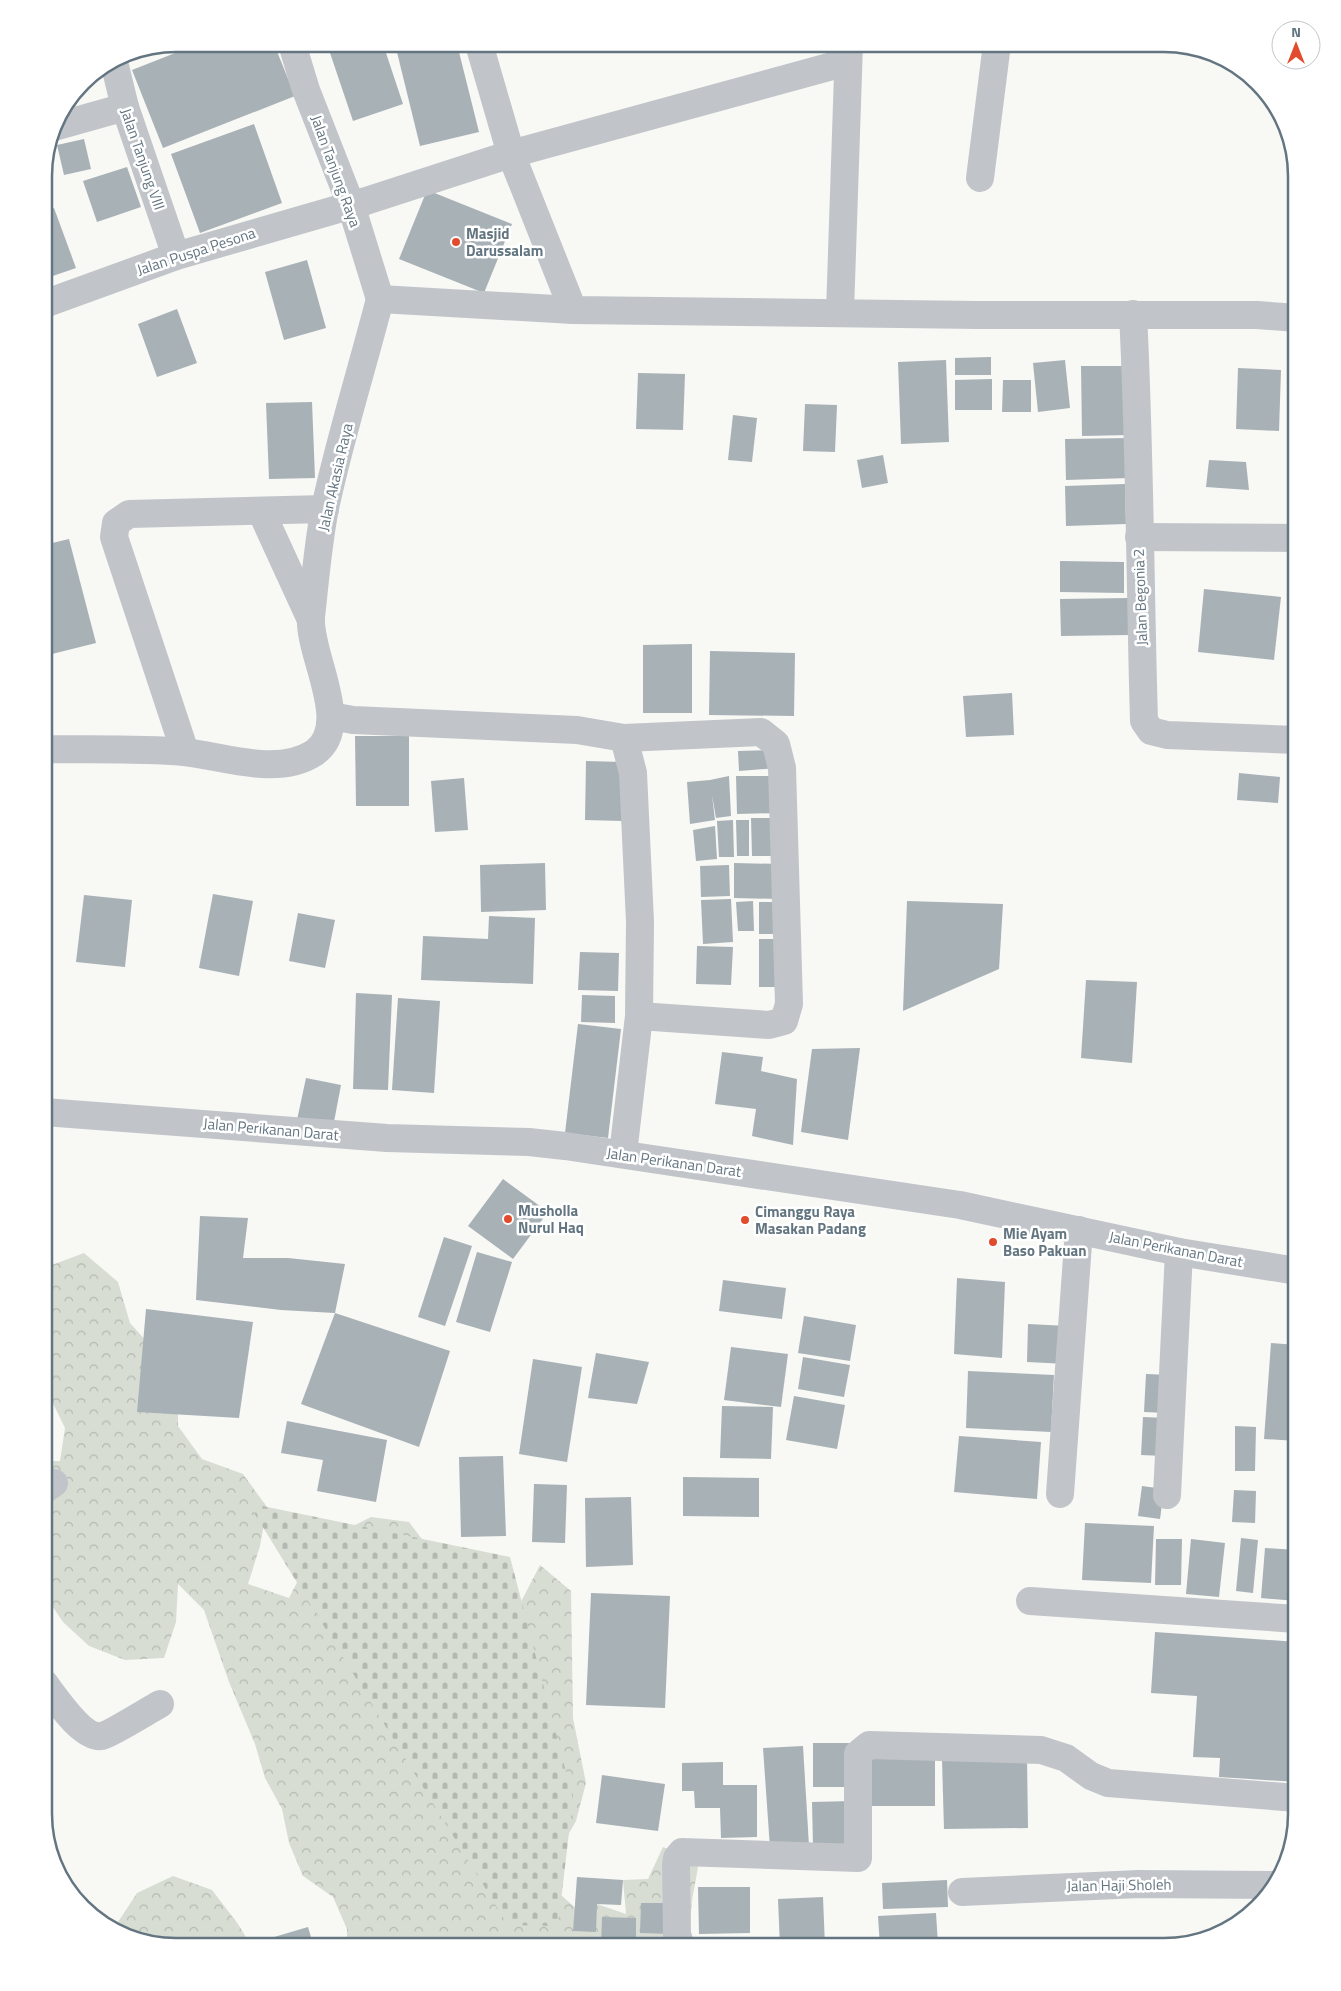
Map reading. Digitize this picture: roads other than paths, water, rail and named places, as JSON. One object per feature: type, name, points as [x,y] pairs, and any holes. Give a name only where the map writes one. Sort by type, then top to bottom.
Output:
[{"type":"street","name":"Jalan Tanjung Raya","points":[[294,52],[306,90],[351,205],[380,299]]},
{"type":"street","points":[[481,52],[510,154],[574,310]]},
{"type":"street","name":"Jalan Puspa Pesona","points":[[53,301],[176,256],[351,205],[510,154],[848,53]]},
{"type":"street","points":[[840,312],[848,53]]},
{"type":"street","points":[[980,178],[996,53]]},
{"type":"street","name":"Jalan Tanjung VIII","points":[[116,68],[125,107],[176,256]]},
{"type":"street","points":[[64,124],[125,107]]},
{"type":"street","points":[[380,299],[574,310],[977,315],[1132,314],[1288,318]]},
{"type":"street","name":"Jalan Akasia Raya","points":[[331,716],[311,620],[325,509],[380,299]]},
{"type":"street","name":"Jalan Begonia 2","points":[[1132,314],[1138,420],[1144,721],[1151,731],[1167,735],[1288,740]]},
{"type":"street","points":[[185,752],[114,538],[116,523],[129,514],[262,513],[325,509]]},
{"type":"street","points":[[262,513],[311,620]]},
{"type":"street","points":[[1139,538],[1288,538]]},
{"type":"street","points":[[53,749],[185,752],[231,761],[292,762],[313,754],[326,742],[331,716],[352,720],[577,730],[624,738],[761,732],[776,744],[782,768],[790,1004],[784,1021],[769,1025],[639,1016]]},
{"type":"street","points":[[623,1154],[639,1016],[640,922],[633,773],[624,738]]},
{"type":"street","name":"Jalan Perikanan Darat","points":[[52,1113],[387,1138],[529,1142],[623,1154],[960,1205],[1179,1252],[1288,1270]]},
{"type":"street","points":[[1060,1494],[1080,1230]]},
{"type":"street","points":[[1167,1495],[1179,1252]]},
{"type":"street","points":[[1030,1601],[1288,1618]]},
{"type":"street","points":[[52,1693],[79,1726],[89,1734],[102,1736],[160,1704]]},
{"type":"street","points":[[678,1939],[676,1865],[677,1858],[682,1852],[858,1858],[856,1769],[858,1754],[869,1745],[1041,1750],[1066,1758],[1090,1776],[1108,1783],[1288,1797]]},
{"type":"street","name":"Jalan Haji Sholeh","points":[[962,1892],[1139,1884],[1267,1885]]},
{"type":"place","name":"Masjid Darussalam","points":[[456,242]]},
{"type":"place","name":"Musholla Nurul Haq","points":[[508,1219]]},
{"type":"place","name":"Cimanggu Raya Masakan Padang","points":[[745,1220]]},
{"type":"place","name":"Mie Ayam Baso Pakuan","points":[[993,1242]]}]
